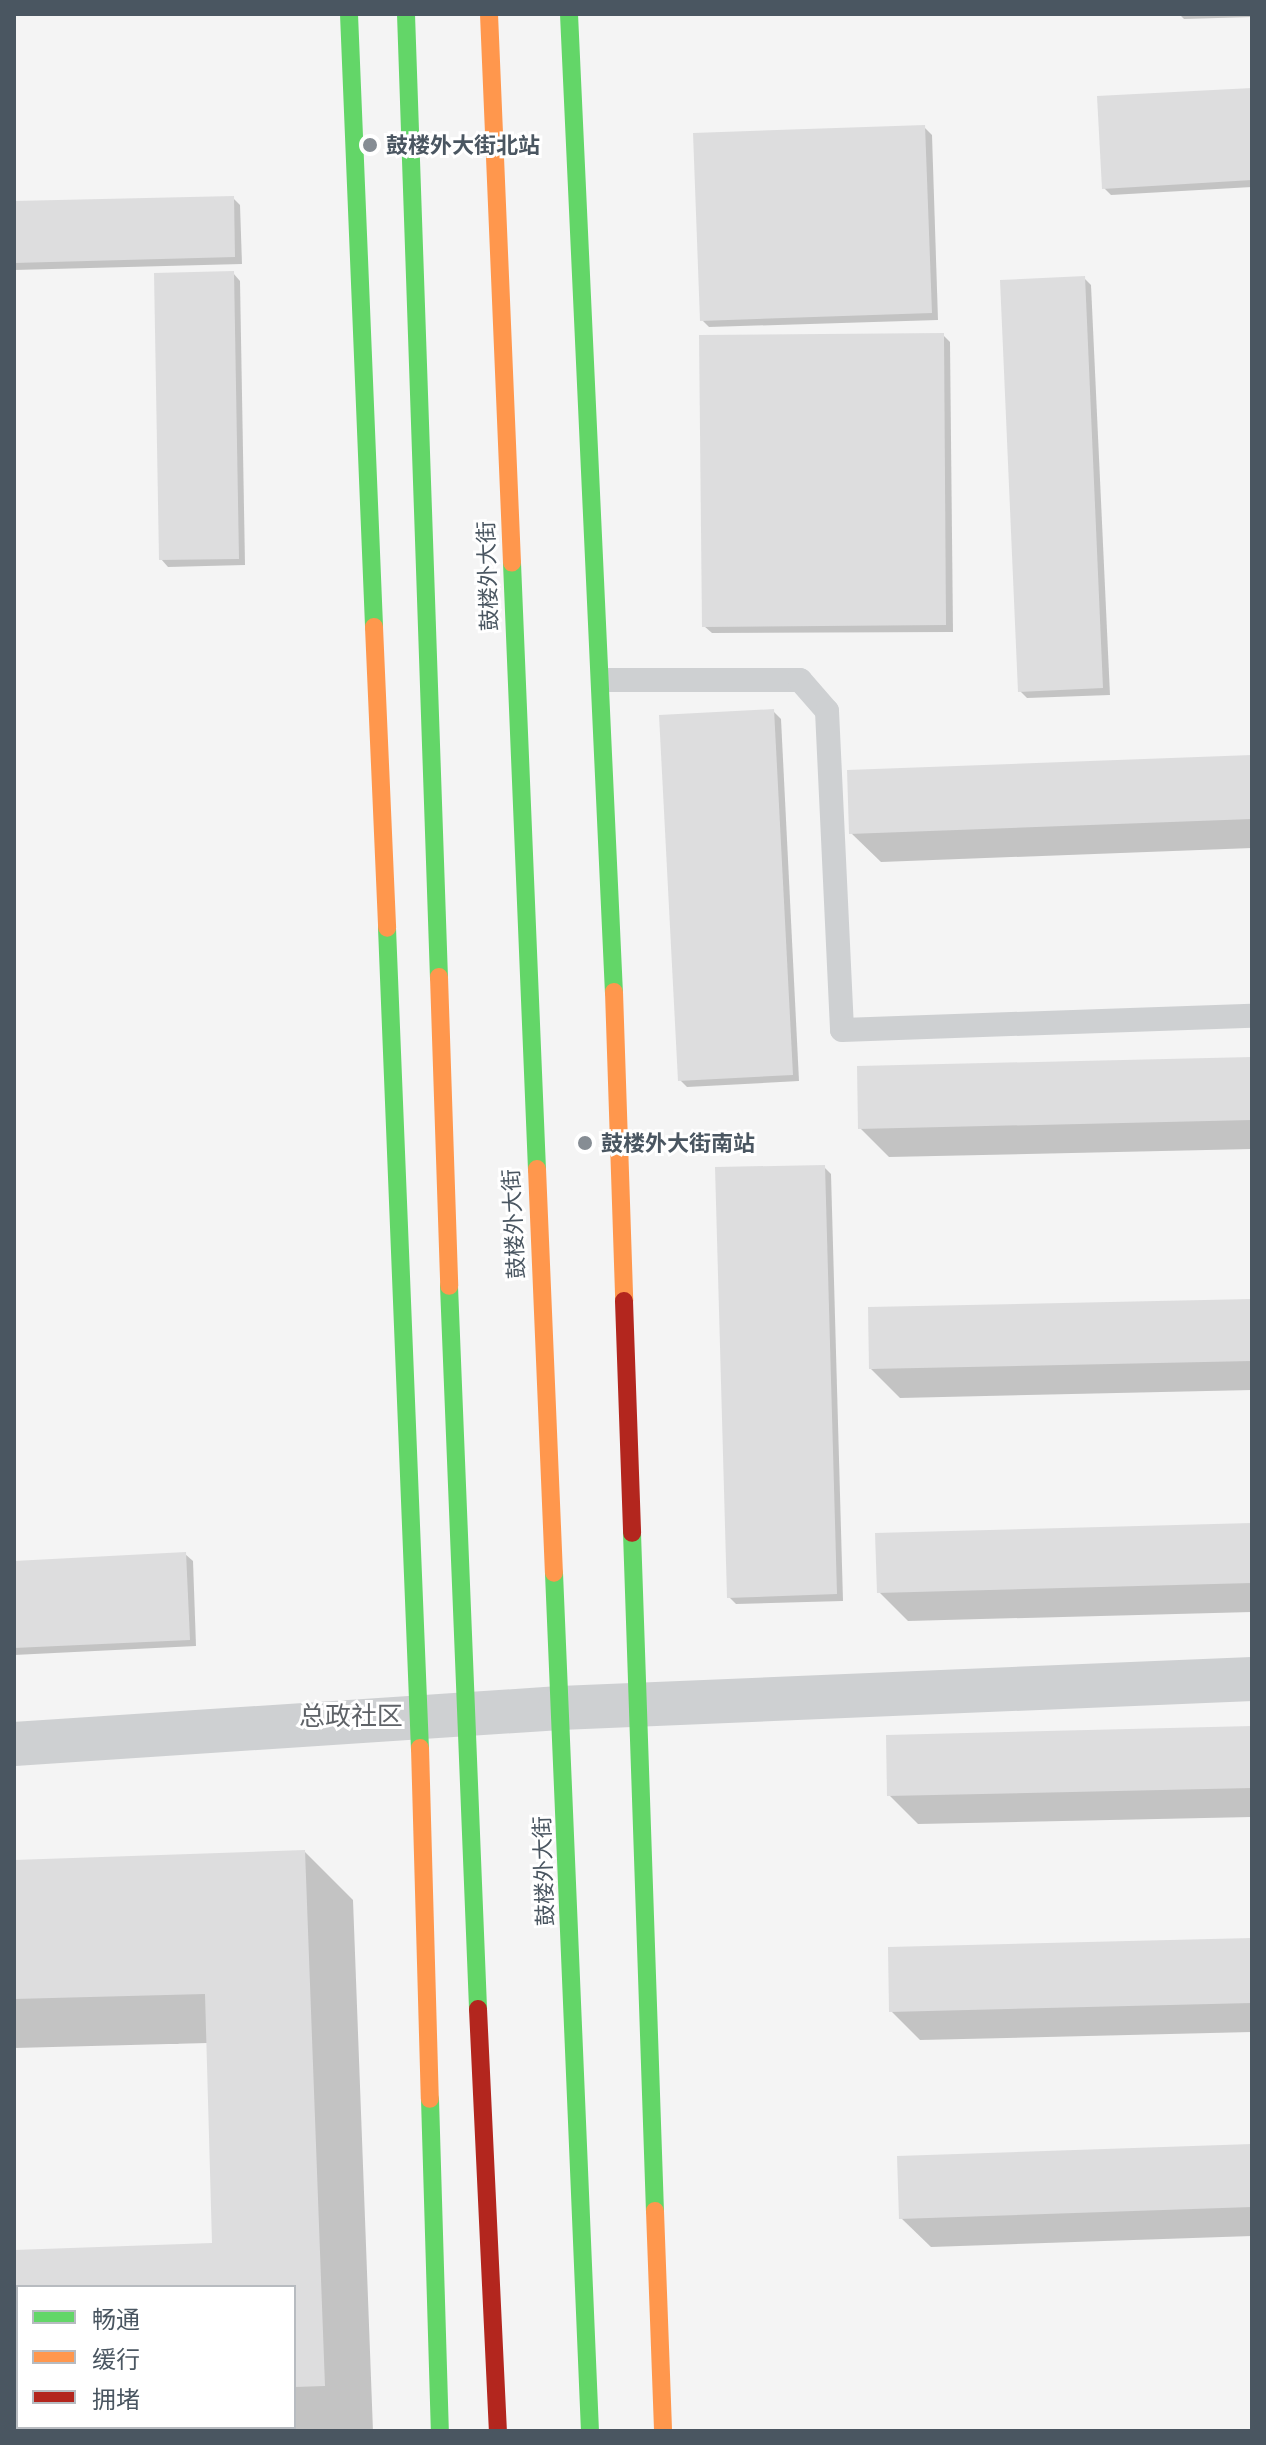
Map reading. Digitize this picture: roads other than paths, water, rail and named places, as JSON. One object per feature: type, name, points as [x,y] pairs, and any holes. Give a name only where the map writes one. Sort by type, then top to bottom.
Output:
[{"type":"main road","points":[[349,14],[419,1716],[440,2431]]},
{"type":"main road","points":[[406,14],[464,1714],[498,2431]]},
{"type":"main road","name":"鼓楼外大街","points":[[489,14],[590,2431]]},
{"type":"main road","points":[[569,14],[603,680],[663,2431]]},
{"type":"street","points":[[14,1744],[560,1708],[1252,1679]]},
{"type":"lane","points":[[603,680],[800,680],[827,711],[842,1030],[1252,1016]]},
{"type":"place","name":"鼓楼外大街北站","points":[[370,145]]},
{"type":"place","name":"鼓楼外大街南站","points":[[585,1143]]},
{"type":"district","name":"总政社区","points":[[351,1716]]}]
